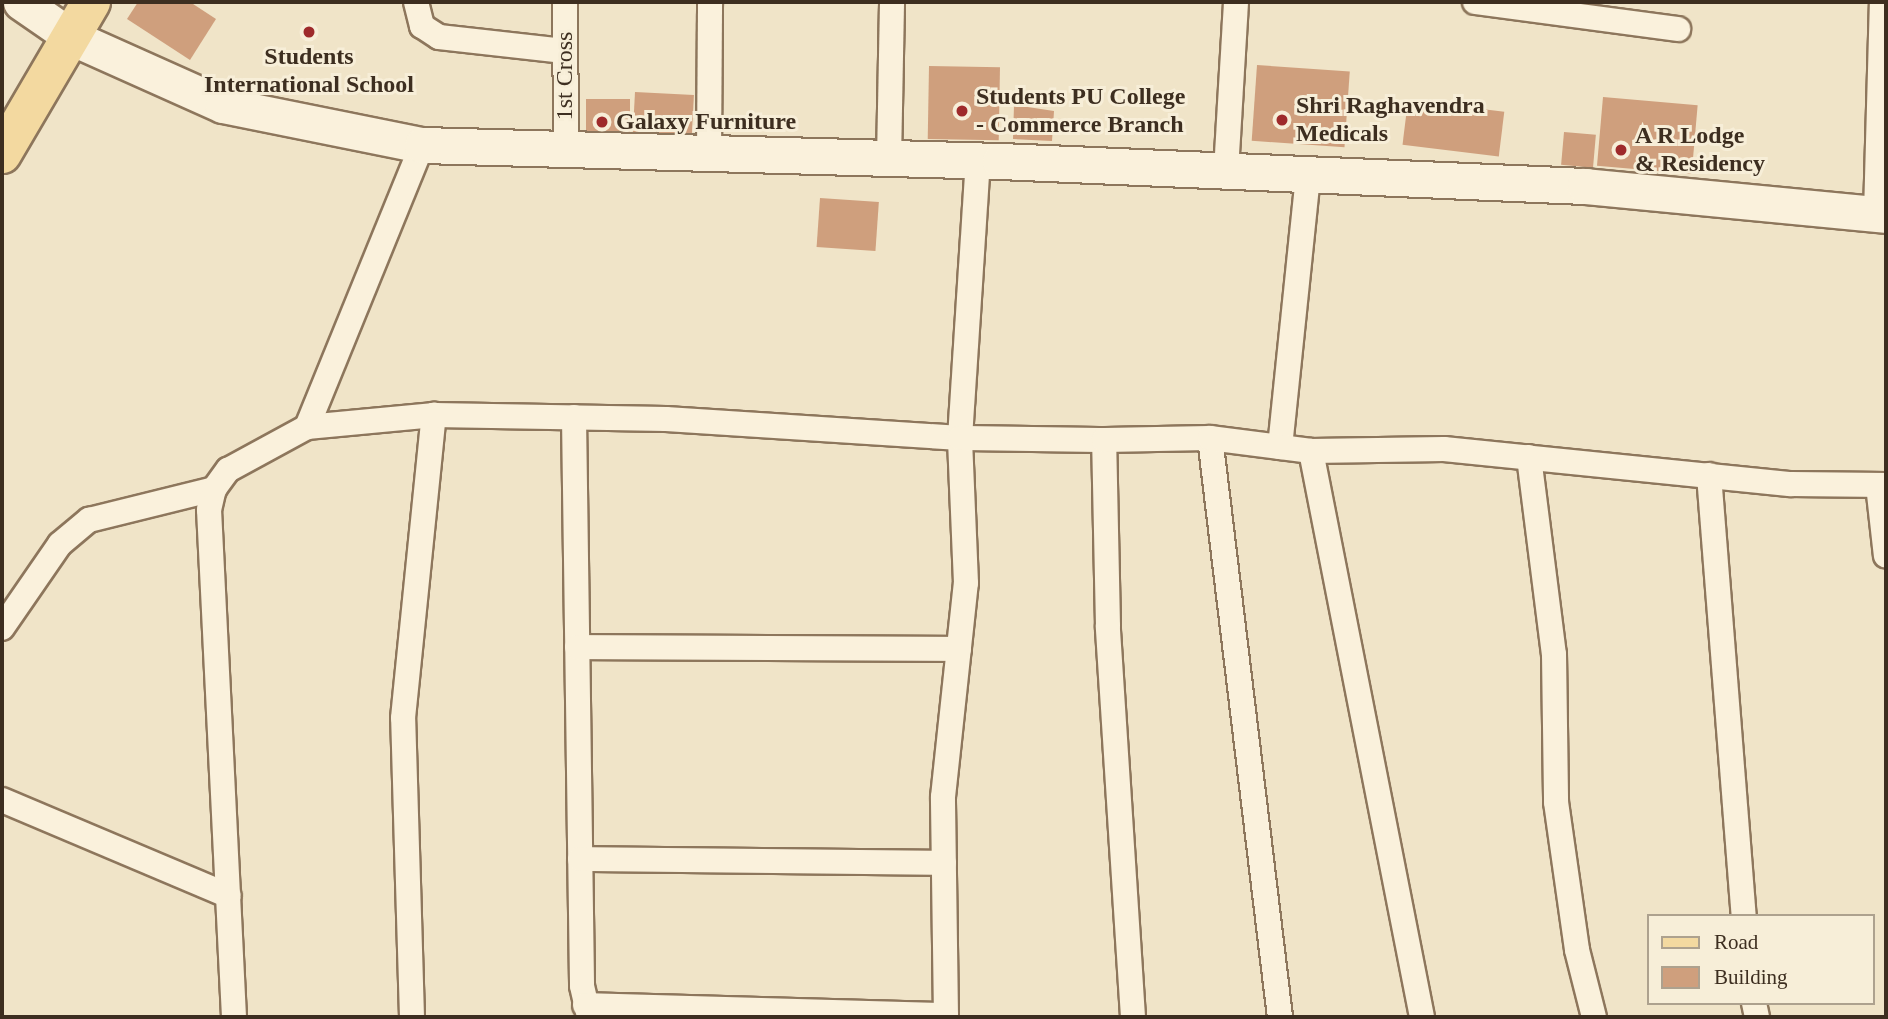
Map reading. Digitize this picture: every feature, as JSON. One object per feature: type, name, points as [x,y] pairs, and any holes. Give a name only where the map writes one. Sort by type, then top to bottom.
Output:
[{"type":"main road","points":[[2,154],[73,38],[91,2]]},
{"type":"street","points":[[21,2],[73,38],[223,105],[422,145],[889,160],[978,160],[1584,186],[1881,214],[1882,2]]},
{"type":"street","points":[[416,2],[422,26],[439,37],[564,51]]},
{"type":"street","name":"1st Cross","points":[[565,2],[566,150]]},
{"type":"street","points":[[709,153],[710,2]]},
{"type":"street","points":[[889,160],[892,2]]},
{"type":"street","points":[[1226,171],[1236,2]]},
{"type":"street","points":[[1475,2],[1678,29]]},
{"type":"street","points":[[307,427],[422,145]]},
{"type":"street","points":[[574,417],[580,859],[587,1011],[946,1016],[943,797],[966,583],[960,438],[978,160]]},
{"type":"street","points":[[1280,447],[1308,174]]},
{"type":"street","points":[[412,1017],[403,718],[434,415]]},
{"type":"street","points":[[234,1017],[209,510],[214,489],[228,470],[307,427],[434,415],[574,417],[960,438],[1210,438],[1311,451],[1444,449],[1709,475],[1882,485],[1886,556]]},
{"type":"street","points":[[1210,438],[1280,1017]]},
{"type":"street","points":[[1104,440],[1108,626],[1133,1017]]},
{"type":"street","points":[[1311,451],[1422,1017]]},
{"type":"street","points":[[1529,457],[1554,654],[1556,802],[1577,950],[1594,1017]]},
{"type":"street","points":[[1709,475],[1744,914]]},
{"type":"street","points":[[2,628],[60,544],[89,520],[214,489]]},
{"type":"street","points":[[577,647],[959,649]]},
{"type":"street","points":[[2,800],[229,896]]},
{"type":"street","points":[[580,859],[944,863]]},
{"type":"building","points":[[138,2],[190,2],[216,19],[190,60],[127,19]]},
{"type":"building","points":[[1257,65],[1350,71],[1344,147],[1252,141]]},
{"type":"building","points":[[929,66],[1000,67],[999,140],[928,139]]},
{"type":"building","points":[[635,92],[694,95],[692,135],[633,132]]},
{"type":"building","points":[[1603,97],[1698,105],[1692,174],[1597,166]]},
{"type":"building","points":[[586,99],[630,99],[630,132],[586,132]]},
{"type":"building","points":[[1408,100],[1504,112],[1499,156],[1403,145]]},
{"type":"building","points":[[1014,105],[1054,111],[1052,141],[1013,139]]},
{"type":"building","points":[[1564,132],[1596,135],[1593,168],[1561,165]]},
{"type":"building","points":[[820,198],[879,202],[875,251],[817,247]]},
{"type":"place","name":"Students International School","points":[[309,32]]},
{"type":"place","name":"Students PU College - Commerce Branch","points":[[962,111]]},
{"type":"place","name":"Shri Raghavendra Medicals","points":[[1282,120]]},
{"type":"place","name":"Galaxy Furniture","points":[[602,122]]},
{"type":"place","name":"A R Lodge & Residency","points":[[1621,150]]}]
